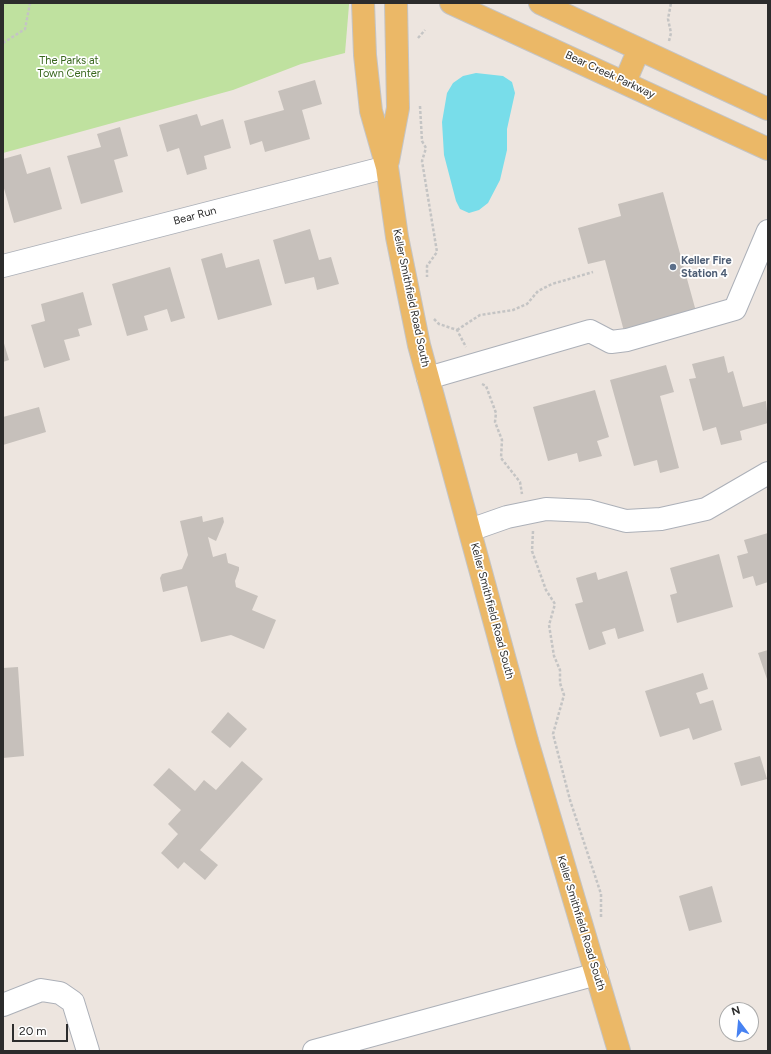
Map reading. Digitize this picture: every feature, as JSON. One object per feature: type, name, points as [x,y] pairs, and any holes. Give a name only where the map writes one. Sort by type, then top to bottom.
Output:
[{"type":"main road","name":"Keller Smithfield Road South","points":[[363,3],[365,55],[371,111],[387,167],[397,237],[428,378],[527,741],[619,1051]]},
{"type":"main road","name":"Keller Smithfield Road South","points":[[387,167],[398,108],[396,3]]},
{"type":"main road","name":"Bear Creek Parkway","points":[[451,3],[768,149]]},
{"type":"main road","points":[[540,3],[768,109]]},
{"type":"main road","points":[[624,82],[638,49]]},
{"type":"street","name":"Bear Run","points":[[3,266],[387,167]]},
{"type":"street","points":[[428,378],[590,331],[611,342],[627,340],[735,309],[764,239]]},
{"type":"street","points":[[470,530],[507,517],[546,509],[589,511],[626,521],[661,519],[706,509],[768,474]]},
{"type":"street","points":[[314,1051],[597,974]]},
{"type":"street","points":[[3,1005],[41,990],[60,992],[73,1002],[88,1051]]},
{"type":"path","points":[[3,43],[25,29],[30,3]]},
{"type":"path","points":[[667,47],[671,33],[668,19],[671,3]]},
{"type":"path","points":[[415,43],[426,30]]},
{"type":"path","points":[[419,101],[422,141],[426,148],[422,161],[437,252],[427,266],[427,280]]},
{"type":"path","points":[[457,330],[480,315],[513,310],[527,304],[538,291],[552,284],[593,272]]},
{"type":"path","points":[[432,316],[439,324],[457,330],[469,353]]},
{"type":"path","points":[[479,382],[486,386],[496,413],[495,422],[502,440],[501,458],[520,482],[524,500]]},
{"type":"path","points":[[532,525],[534,538],[532,551],[546,590],[555,604],[549,625],[554,656],[560,670],[560,683],[564,695],[553,734],[570,800],[601,894],[601,920]]},
{"type":"green space","name":"The Parks at Town Center","points":[[3,3],[349,3],[349,5],[345,53],[301,64],[233,90],[3,153]]},
{"type":"water","points":[[476,73],[503,76],[512,82],[515,93],[507,129],[507,150],[500,180],[488,203],[479,210],[469,213],[460,209],[456,201],[444,155],[442,122],[447,93],[453,83],[463,76]]},
{"type":"building","points":[[315,80],[322,104],[302,110],[310,139],[265,152],[262,141],[250,145],[244,121],[284,110],[278,91]]},
{"type":"building","points":[[197,114],[201,126],[223,119],[231,148],[204,156],[207,169],[187,175],[179,148],[167,152],[159,125]]},
{"type":"building","points":[[120,127],[128,156],[114,160],[123,192],[81,204],[67,156],[101,147],[97,134]]},
{"type":"building","points":[[21,154],[27,174],[50,167],[62,209],[14,223],[3,185],[3,159]]},
{"type":"building","points":[[663,192],[697,315],[625,335],[605,260],[588,264],[578,228],[621,216],[618,204]]},
{"type":"building","points":[[310,229],[319,260],[331,257],[339,284],[317,290],[314,277],[285,284],[273,240]]},
{"type":"building","points":[[222,253],[226,268],[259,259],[272,305],[218,320],[201,259]]},
{"type":"building","points":[[170,267],[185,318],[171,322],[167,309],[144,316],[148,330],[127,336],[112,284]]},
{"type":"building","points":[[83,292],[92,325],[78,329],[80,336],[64,340],[70,360],[44,368],[31,325],[45,321],[41,304]]},
{"type":"building","points":[[3,340],[9,360],[3,362]]},
{"type":"building","points":[[724,356],[728,373],[733,371],[743,407],[766,401],[768,423],[740,431],[742,440],[721,445],[716,427],[703,431],[689,379],[696,378],[692,364]]},
{"type":"building","points":[[666,365],[674,392],[660,396],[679,468],[660,473],[657,460],[634,466],[610,380]]},
{"type":"building","points":[[595,390],[609,437],[597,441],[602,456],[579,462],[577,453],[548,461],[533,407]]},
{"type":"building","points":[[39,407],[46,432],[3,445],[3,417]]},
{"type":"building","points":[[202,516],[203,522],[223,517],[224,522],[216,541],[208,537],[213,557],[226,553],[228,563],[239,567],[235,581],[236,587],[258,596],[252,610],[276,620],[264,649],[231,635],[201,642],[187,586],[163,592],[160,578],[162,574],[182,569],[188,555],[180,521]]},
{"type":"building","points":[[768,533],[768,582],[756,586],[753,576],[743,579],[737,556],[748,553],[744,540]]},
{"type":"building","points":[[719,554],[733,607],[677,623],[670,595],[677,593],[670,568]]},
{"type":"building","points":[[627,571],[644,631],[618,639],[615,628],[602,632],[606,644],[589,650],[575,604],[583,602],[576,578],[596,572],[598,580]]},
{"type":"building","points":[[768,650],[768,682],[758,653]]},
{"type":"building","points":[[18,667],[24,756],[3,758],[3,668]]},
{"type":"building","points":[[703,673],[708,689],[696,693],[700,704],[713,700],[722,730],[693,740],[689,728],[660,737],[645,691]]},
{"type":"building","points":[[228,712],[247,729],[230,748],[211,732]]},
{"type":"building","points":[[760,756],[767,779],[741,786],[734,763]]},
{"type":"building","points":[[242,761],[263,779],[200,850],[218,865],[205,880],[184,862],[178,869],[161,853],[178,834],[168,824],[181,810],[153,785],[169,768],[195,791],[204,780],[216,790]]},
{"type":"building","points":[[712,886],[722,922],[689,931],[679,896]]},
{"type":"place","name":"Keller Fire Station 4","points":[[673,267]]}]
